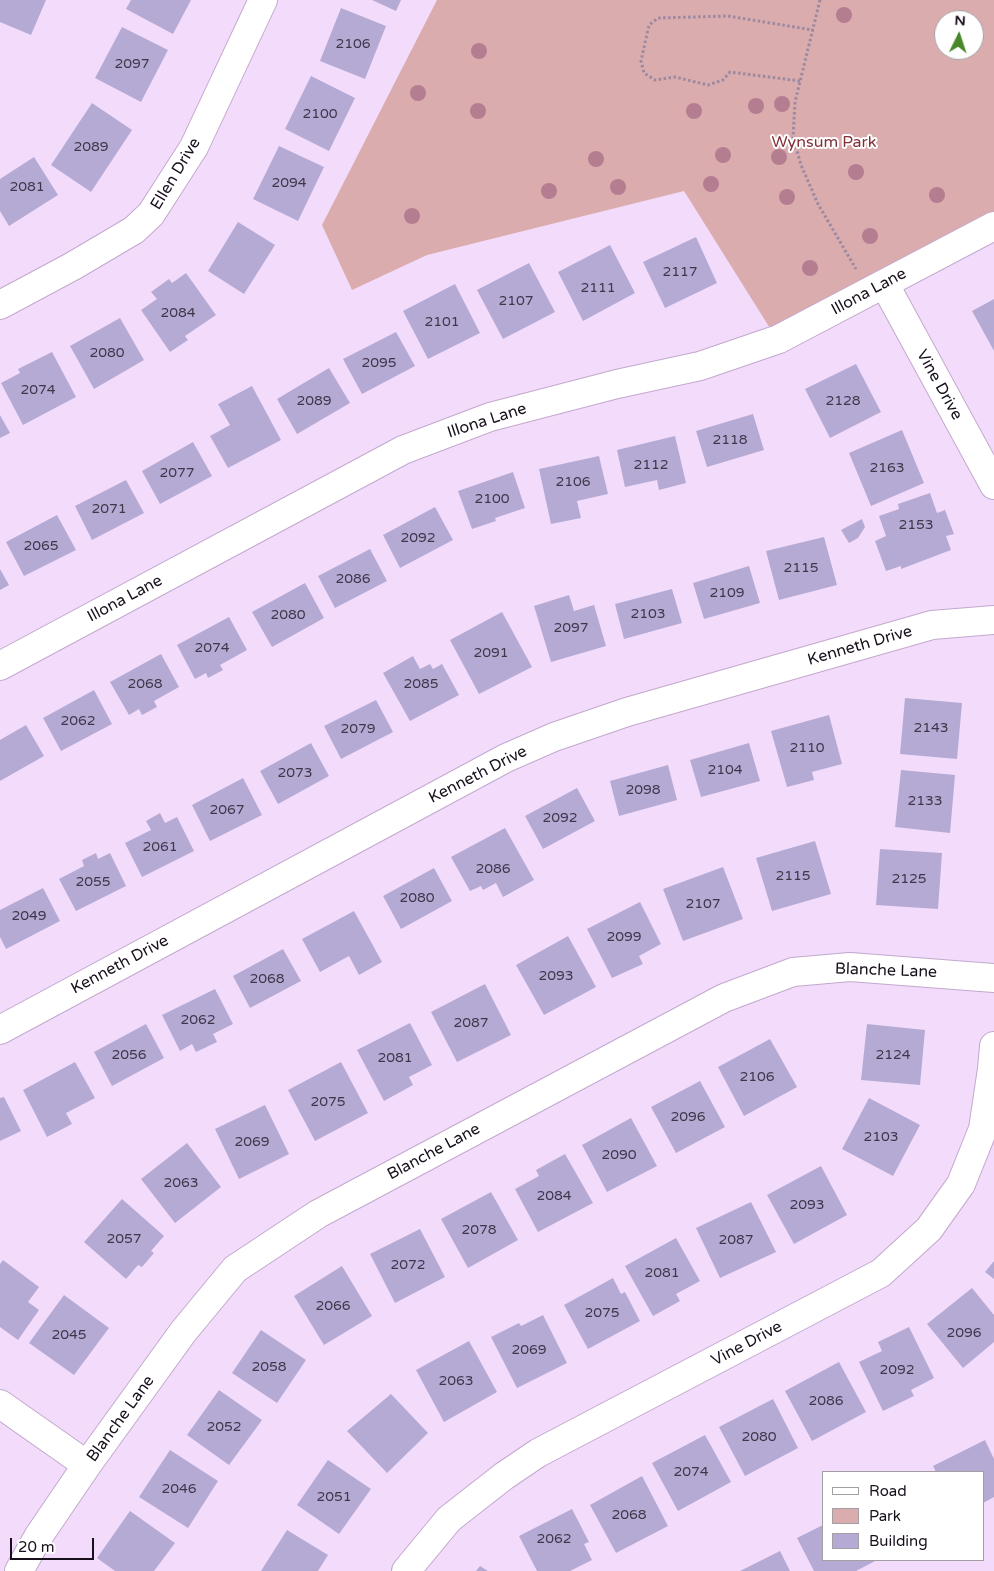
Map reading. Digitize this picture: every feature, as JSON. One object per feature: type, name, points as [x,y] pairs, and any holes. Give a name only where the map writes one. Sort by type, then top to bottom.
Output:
[{"type":"street","name":"Ellen Drive","points":[[0,305],[73,266],[126,234],[151,214],[194,147],[263,0]]},
{"type":"street","name":"Illona Lane","points":[[0,666],[403,450],[490,417],[617,384],[709,363],[779,339],[994,226]]},
{"type":"street","name":"Vine Drive","points":[[877,288],[994,485]]},
{"type":"street","name":"Kenneth Drive","points":[[0,1030],[506,758],[554,737],[627,712],[932,626],[994,620]]},
{"type":"street","name":"Blanche Lane","points":[[18,1571],[38,1537],[87,1465],[183,1332],[235,1270],[318,1214],[724,998],[793,972],[850,966],[994,978]]},
{"type":"street","name":"Vine Drive","points":[[406,1571],[449,1519],[504,1476],[538,1453],[881,1273],[929,1229],[960,1184],[983,1129],[994,1046]]},
{"type":"street","points":[[0,1404],[87,1465]]},
{"type":"path","points":[[820,0],[795,102],[793,136],[801,165],[818,204],[877,288]]},
{"type":"path","points":[[800,81],[730,72],[723,80],[708,85],[676,77],[655,80],[644,73],[641,61],[649,25],[658,18],[728,16],[813,30]]},
{"type":"green space","name":"Wynsum Park","points":[[437,0],[994,0],[994,217],[773,333],[684,191],[427,255],[352,290],[322,225]]},
{"type":"building","points":[[0,0],[46,0],[31,35],[0,22]]},
{"type":"building","points":[[131,0],[191,0],[173,34],[126,9]]},
{"type":"building","points":[[372,0],[401,0],[396,11]]},
{"type":"building","points":[[341,8],[386,26],[365,79],[320,61]]},
{"type":"building","points":[[122,27],[168,50],[141,102],[95,78]]},
{"type":"building","points":[[311,76],[355,98],[329,151],[285,129]]},
{"type":"building","points":[[92,103],[132,130],[91,192],[51,165]]},
{"type":"building","points":[[279,146],[324,167],[298,221],[253,199]]},
{"type":"building","points":[[34,157],[58,195],[9,226],[0,211],[0,179]]},
{"type":"building","points":[[238,222],[275,245],[244,294],[208,271]]},
{"type":"building","points":[[696,237],[717,283],[665,308],[643,262]]},
{"type":"building","points":[[610,245],[635,293],[583,321],[558,272]]},
{"type":"building","points":[[529,263],[555,312],[503,339],[477,290]]},
{"type":"building","points":[[186,273],[216,315],[185,336],[188,340],[170,352],[141,310],[157,299],[151,292],[169,279],[172,283]]},
{"type":"building","points":[[455,284],[480,333],[428,359],[403,311]]},
{"type":"building","points":[[994,299],[994,351],[972,311]]},
{"type":"building","points":[[120,318],[144,360],[94,389],[70,346]]},
{"type":"building","points":[[396,332],[415,366],[362,394],[343,359]]},
{"type":"building","points":[[52,352],[76,397],[23,425],[1,383],[20,373],[18,369]]},
{"type":"building","points":[[856,364],[881,412],[830,438],[805,389]]},
{"type":"building","points":[[329,368],[350,403],[297,434],[277,399]]},
{"type":"building","points":[[252,386],[281,440],[228,468],[210,436],[230,425],[218,404]]},
{"type":"building","points":[[753,414],[764,450],[707,467],[696,431]]},
{"type":"building","points":[[0,415],[10,433],[0,438]]},
{"type":"building","points":[[902,430],[924,483],[871,506],[849,453]]},
{"type":"building","points":[[675,436],[686,483],[659,490],[657,480],[625,487],[617,450]]},
{"type":"building","points":[[193,442],[212,476],[160,504],[142,471]]},
{"type":"building","points":[[599,456],[608,494],[577,501],[581,518],[551,524],[539,469]]},
{"type":"building","points":[[513,472],[525,508],[495,518],[496,521],[472,529],[458,491]]},
{"type":"building","points":[[126,480],[144,513],[92,540],[75,506]]},
{"type":"building","points":[[930,493],[937,513],[945,510],[954,534],[946,536],[951,550],[901,569],[901,566],[886,571],[875,541],[886,536],[879,516],[899,509],[898,504]]},
{"type":"building","points":[[435,507],[453,540],[400,568],[383,535]]},
{"type":"building","points":[[57,515],[76,550],[24,576],[6,542]]},
{"type":"building","points":[[862,519],[865,527],[858,538],[849,543],[841,530]]},
{"type":"building","points":[[824,537],[837,585],[779,600],[766,551]]},
{"type":"building","points":[[370,549],[387,581],[335,608],[318,576]]},
{"type":"building","points":[[749,566],[760,603],[704,619],[693,583]]},
{"type":"building","points":[[0,569],[9,585],[0,590]]},
{"type":"building","points":[[305,583],[324,618],[272,647],[252,612]]},
{"type":"building","points":[[672,589],[682,623],[624,639],[615,604]]},
{"type":"building","points":[[569,595],[574,611],[594,605],[606,646],[551,662],[534,606]]},
{"type":"building","points":[[502,612],[532,667],[479,694],[450,640]]},
{"type":"building","points":[[229,617],[247,650],[220,665],[223,670],[208,678],[206,673],[195,679],[177,645]]},
{"type":"building","points":[[161,654],[179,687],[154,701],[157,707],[142,715],[139,709],[129,715],[110,682]]},
{"type":"building","points":[[413,656],[420,669],[430,664],[433,669],[442,664],[459,695],[410,721],[383,673]]},
{"type":"building","points":[[94,690],[112,724],[61,751],[43,718]]},
{"type":"building","points":[[905,698],[962,703],[957,759],[900,754]]},
{"type":"building","points":[[376,700],[393,732],[341,759],[324,726]]},
{"type":"building","points":[[829,715],[842,764],[812,772],[814,780],[787,787],[771,731]]},
{"type":"building","points":[[26,725],[44,756],[0,781],[0,740]]},
{"type":"building","points":[[311,743],[329,776],[278,804],[260,771]]},
{"type":"building","points":[[749,743],[760,781],[701,797],[690,760]]},
{"type":"building","points":[[668,765],[677,800],[619,816],[610,781]]},
{"type":"building","points":[[901,770],[955,775],[950,833],[895,827]]},
{"type":"building","points":[[243,778],[262,815],[210,841],[192,805]]},
{"type":"building","points":[[577,788],[595,821],[543,849],[525,816]]},
{"type":"building","points":[[160,813],[165,823],[177,817],[194,851],[142,877],[125,843],[151,830],[146,821]]},
{"type":"building","points":[[505,828],[534,880],[503,897],[496,883],[483,890],[481,886],[470,891],[451,857]]},
{"type":"building","points":[[815,841],[831,894],[772,911],[756,858]]},
{"type":"building","points":[[880,849],[942,853],[938,909],[876,905]]},
{"type":"building","points":[[96,853],[98,859],[110,853],[126,886],[76,911],[59,879],[84,866],[82,860]]},
{"type":"building","points":[[723,867],[743,919],[683,941],[663,889]]},
{"type":"building","points":[[434,868],[452,901],[401,929],[383,896]]},
{"type":"building","points":[[43,888],[60,921],[6,949],[0,937],[0,910]]},
{"type":"building","points":[[640,902],[661,944],[639,956],[643,964],[612,978],[587,929]]},
{"type":"building","points":[[354,911],[382,962],[359,975],[349,956],[320,972],[302,939]]},
{"type":"building","points":[[568,936],[596,987],[544,1015],[516,965]]},
{"type":"building","points":[[283,949],[301,981],[250,1008],[233,976]]},
{"type":"building","points":[[485,984],[511,1035],[457,1062],[431,1012]]},
{"type":"building","points":[[215,989],[233,1024],[213,1034],[217,1042],[196,1052],[192,1044],[180,1051],[162,1015]]},
{"type":"building","points":[[410,1023],[432,1065],[409,1077],[413,1085],[384,1101],[357,1050]]},
{"type":"building","points":[[146,1024],[164,1058],[112,1086],[94,1052]]},
{"type":"building","points":[[867,1024],[925,1030],[920,1085],[861,1080]]},
{"type":"building","points":[[770,1039],[797,1087],[744,1116],[718,1067]]},
{"type":"building","points":[[75,1062],[95,1098],[66,1113],[72,1124],[47,1137],[23,1090]]},
{"type":"building","points":[[341,1062],[368,1113],[315,1141],[288,1090]]},
{"type":"building","points":[[700,1081],[725,1127],[676,1153],[651,1107]]},
{"type":"building","points":[[4,1097],[21,1131],[0,1141],[0,1098]]},
{"type":"building","points":[[869,1098],[920,1125],[893,1176],[842,1149]]},
{"type":"building","points":[[265,1105],[289,1154],[239,1179],[215,1129]]},
{"type":"building","points":[[631,1118],[657,1166],[607,1192],[582,1145]]},
{"type":"building","points":[[187,1143],[221,1187],[175,1223],[141,1179]]},
{"type":"building","points":[[565,1154],[593,1203],[538,1232],[515,1189],[539,1176],[536,1170]]},
{"type":"building","points":[[821,1166],[847,1215],[794,1244],[767,1195]]},
{"type":"building","points":[[491,1192],[518,1240],[468,1268],[441,1219]]},
{"type":"building","points":[[122,1199],[164,1236],[151,1251],[154,1253],[142,1267],[138,1265],[126,1279],[84,1242]]},
{"type":"building","points":[[751,1202],[776,1252],[720,1278],[696,1228]]},
{"type":"building","points":[[420,1229],[445,1277],[395,1303],[370,1254]]},
{"type":"building","points":[[676,1238],[700,1281],[676,1294],[680,1301],[653,1316],[625,1266]]},
{"type":"building","points":[[3,1260],[39,1287],[28,1302],[39,1310],[18,1340],[0,1327],[0,1264]]},
{"type":"building","points":[[994,1261],[994,1279],[985,1272]]},
{"type":"building","points":[[342,1266],[372,1316],[324,1345],[294,1296]]},
{"type":"building","points":[[613,1278],[621,1294],[625,1292],[640,1321],[588,1349],[564,1305]]},
{"type":"building","points":[[972,1288],[994,1315],[994,1342],[963,1368],[927,1324]]},
{"type":"building","points":[[64,1295],[109,1328],[74,1375],[29,1343]]},
{"type":"building","points":[[543,1315],[567,1363],[517,1388],[491,1337],[519,1323],[521,1326]]},
{"type":"building","points":[[909,1327],[934,1378],[911,1390],[914,1396],[883,1411],[859,1362],[882,1351],[878,1342]]},
{"type":"building","points":[[261,1330],[306,1360],[277,1403],[232,1373]]},
{"type":"building","points":[[469,1341],[497,1392],[444,1422],[416,1370]]},
{"type":"building","points":[[839,1362],[866,1412],[812,1441],[785,1391]]},
{"type":"building","points":[[219,1390],[262,1420],[229,1465],[187,1435]]},
{"type":"building","points":[[391,1394],[428,1433],[387,1473],[347,1431]]},
{"type":"building","points":[[773,1399],[798,1448],[745,1476],[719,1427]]},
{"type":"building","points":[[705,1435],[731,1482],[678,1511],[652,1463]]},
{"type":"building","points":[[985,1440],[994,1459],[994,1497],[984,1502],[984,1471],[936,1471],[933,1466]]},
{"type":"building","points":[[170,1450],[218,1481],[188,1528],[139,1497]]},
{"type":"building","points":[[328,1460],[371,1489],[339,1534],[297,1505]]},
{"type":"building","points":[[642,1476],[668,1526],[616,1553],[590,1505]]},
{"type":"building","points":[[572,1509],[589,1542],[584,1544],[592,1560],[570,1571],[537,1571],[519,1536]]},
{"type":"building","points":[[130,1511],[175,1543],[154,1571],[115,1571],[97,1558]]},
{"type":"building","points":[[822,1526],[822,1561],[875,1561],[856,1571],[814,1571],[797,1538]]},
{"type":"building","points":[[287,1530],[328,1555],[318,1571],[261,1571]]},
{"type":"building","points":[[780,1551],[790,1571],[740,1571]]},
{"type":"building","points":[[480,1566],[488,1571],[476,1571]]}]
